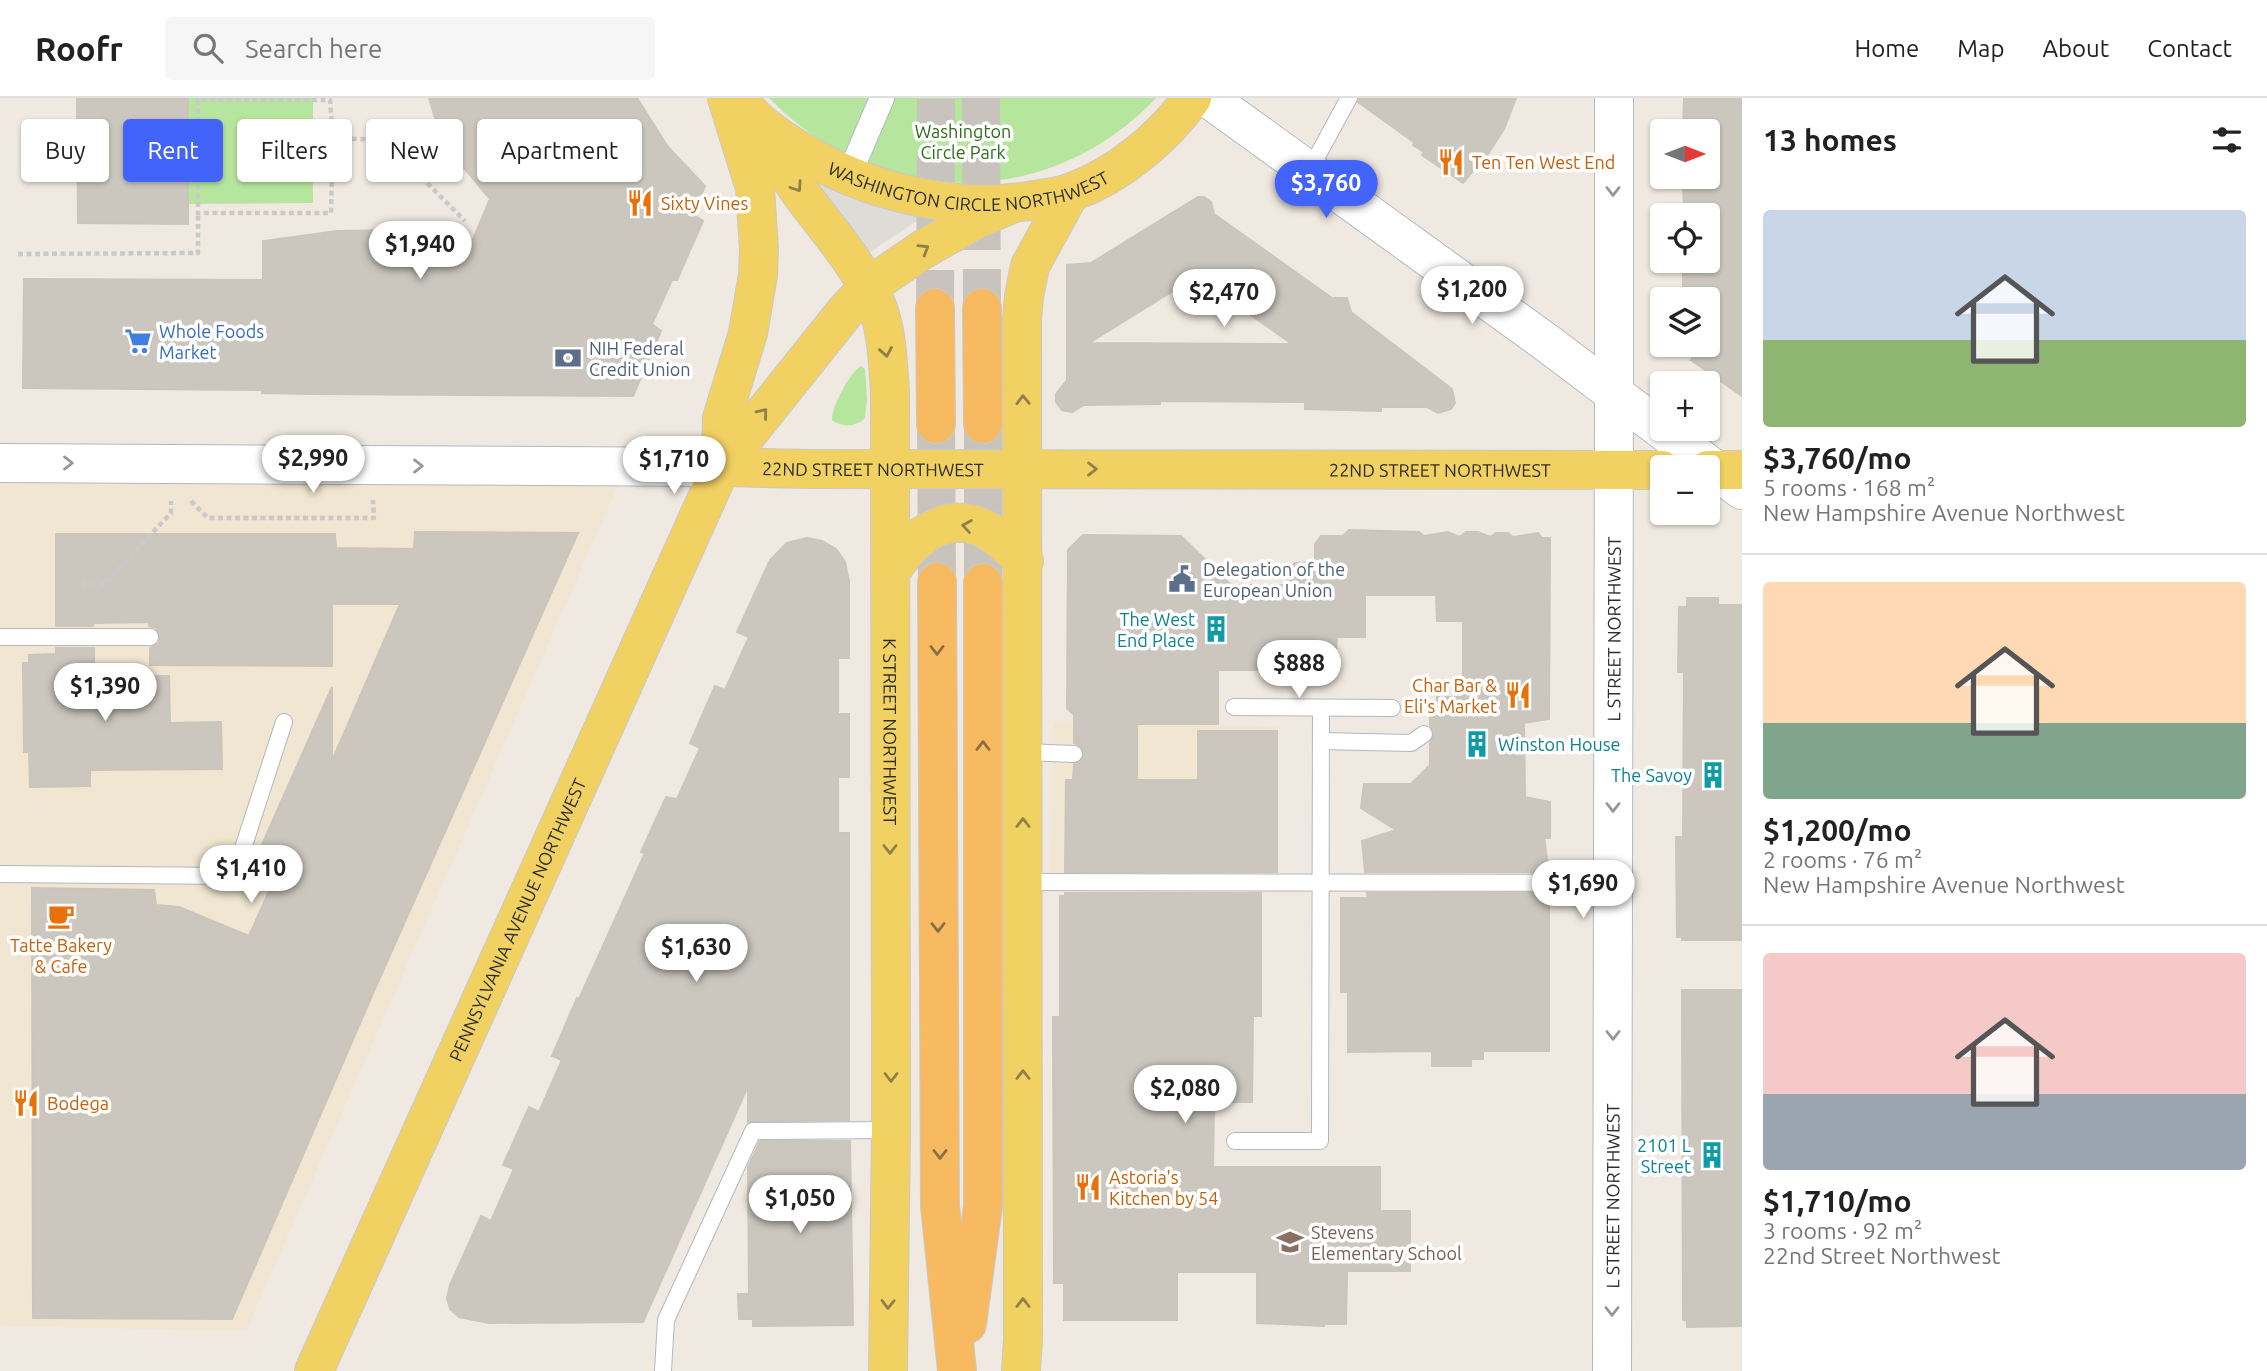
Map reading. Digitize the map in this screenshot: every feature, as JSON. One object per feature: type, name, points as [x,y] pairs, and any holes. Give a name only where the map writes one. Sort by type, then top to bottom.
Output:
[{"type":"highway","points":[[934,308],[936,424]]},
{"type":"highway","points":[[982,308],[983,424]]},
{"type":"highway","points":[[937,582],[940,1206],[959,1371]]},
{"type":"highway","points":[[959,1371],[983,1206],[983,583]]},
{"type":"main road","name":"PENNSYLVANIA AVENUE NORTHWEST","points":[[721,467],[722,418],[750,323],[758,275],[759,249],[755,188],[727,98]]},
{"type":"main road","name":"WASHINGTON CIRCLE NORTHWEST","points":[[736,98],[765,127],[849,175],[922,198],[956,204],[1009,205],[1070,193],[1094,182],[1142,151],[1167,128],[1192,98]]},
{"type":"main road","name":"K STREET NORTHWEST","points":[[765,127],[793,182],[853,262],[868,287],[878,309],[888,361],[891,1130],[888,1371]]},
{"type":"main road","points":[[1021,1371],[1024,296],[1030,267],[1070,193]]},
{"type":"main road","name":"PENNSYLVANIA AVENUE NORTHWEST","points":[[314,1371],[721,467],[822,340],[868,287],[900,263],[947,235],[1009,205]]},
{"type":"main road","name":"22ND STREET NORTHWEST","points":[[721,467],[1650,470]]},
{"type":"main road","points":[[890,573],[910,544],[923,534],[957,524],[975,525],[1024,561]]},
{"type":"street","points":[[855,161],[882,98]]},
{"type":"street","points":[[1208,98],[1727,475]]},
{"type":"street","name":"L STREET NORTHWEST","points":[[1612,1371],[1614,98]]},
{"type":"street","name":"22ND STREET NORTHWEST","points":[[0,463],[721,467]]},
{"type":"lane","points":[[1309,171],[1349,98]]},
{"type":"lane","points":[[0,637],[150,637]]},
{"type":"lane","points":[[1234,707],[1392,708]]},
{"type":"lane","points":[[1235,1140],[1320,1141],[1321,708]]},
{"type":"lane","points":[[0,874],[234,876],[284,722]]},
{"type":"lane","points":[[1321,741],[1411,743],[1424,734]]},
{"type":"lane","points":[[1023,752],[1074,754]]},
{"type":"lane","points":[[1023,882],[1613,883]]},
{"type":"lane","points":[[663,1371],[666,1320],[753,1131],[891,1130]]},
{"type":"path","points":[[18,254],[198,253],[198,100],[330,100],[332,119]]},
{"type":"path","points":[[352,138],[384,139],[465,221]]},
{"type":"path","points":[[198,213],[331,213],[332,182]]},
{"type":"path","points":[[82,584],[104,584],[171,513],[171,500],[192,501],[208,518],[374,518]]},
{"type":"shaded area","points":[[819,181],[921,213],[923,217],[867,254],[816,186]]},
{"type":"shaded area","points":[[0,463],[626,467],[246,1331],[0,1326]]},
{"type":"shaded area","points":[[1054,722],[1278,727],[1277,872],[1051,873]]},
{"type":"green space","points":[[188,98],[313,98],[313,119],[237,119],[237,182],[313,182],[313,203],[188,204],[188,182],[223,182],[223,119],[188,119]]},
{"type":"green space","name":"Washington Circle Park","points":[[769,98],[1156,98],[1113,135],[1065,162],[1015,178],[963,183],[911,177],[860,161],[812,135]]},
{"type":"green space","points":[[861,366],[865,369],[865,418],[853,425],[840,424],[832,420],[835,407],[847,383]]},
{"type":"building","points":[[77,98],[188,98],[188,119],[123,119],[123,182],[188,182],[188,224],[78,223],[78,182],[109,182],[109,119],[77,119]]},
{"type":"building","points":[[429,98],[637,98],[668,147],[705,186],[693,214],[703,221],[677,280],[672,280],[652,324],[661,331],[633,396],[314,394],[262,393],[262,390],[23,388],[24,279],[263,280],[263,241],[337,231],[402,230],[472,242],[490,199],[463,166],[463,119],[435,118]]},
{"type":"building","points":[[1359,98],[1516,98],[1504,129],[1479,168],[1476,167],[1463,183],[1422,155],[1424,152],[1413,145],[1415,143],[1358,102]]},
{"type":"building","points":[[1684,98],[1742,98],[1742,396],[1720,380],[1720,371],[1707,371],[1691,360],[1693,357],[1720,357],[1720,287],[1683,287],[1683,273],[1720,273],[1720,203],[1684,203],[1683,189],[1720,189],[1720,119],[1683,119]]},
{"type":"building","points":[[1198,197],[1204,197],[1211,202],[1214,214],[1332,298],[1347,298],[1351,312],[1452,389],[1455,403],[1451,409],[1438,413],[1427,407],[1381,407],[1381,411],[1305,409],[1305,402],[1160,401],[1160,404],[1084,405],[1072,412],[1062,410],[1056,402],[1056,394],[1067,380],[1067,265],[1091,263]],"holes":[[[1197,277],[1292,344],[1089,343]]]},
{"type":"building","points":[[1349,530],[1419,532],[1424,536],[1448,532],[1460,537],[1466,532],[1478,532],[1490,537],[1496,533],[1508,533],[1513,537],[1538,533],[1542,538],[1550,538],[1549,719],[1524,723],[1525,797],[1550,802],[1550,838],[1544,838],[1549,872],[1365,872],[1362,841],[1396,830],[1361,808],[1364,784],[1411,784],[1430,765],[1430,743],[1434,734],[1430,725],[1430,709],[1437,708],[1437,697],[1463,697],[1463,621],[1437,621],[1436,595],[1365,595],[1365,637],[1337,637],[1336,650],[1283,650],[1283,670],[1218,670],[1218,724],[1137,724],[1137,780],[1198,780],[1198,731],[1277,731],[1277,872],[1065,872],[1066,780],[1073,780],[1074,764],[1082,760],[1084,754],[1080,746],[1074,743],[1074,715],[1067,708],[1068,550],[1083,535],[1181,536],[1231,585],[1288,585],[1287,570],[1295,563],[1315,562],[1315,544],[1321,536],[1343,536]]},
{"type":"building","points":[[415,532],[578,533],[374,991],[232,1319],[33,1318],[32,888],[154,890],[156,905],[179,907],[249,936],[283,860],[260,849],[332,687],[332,761],[400,604],[332,604],[332,666],[150,665],[150,648],[159,643],[160,636],[156,628],[149,626],[149,622],[56,626],[56,534],[335,534],[336,548],[414,549]]},
{"type":"building","points":[[807,538],[822,541],[836,549],[845,562],[849,581],[849,658],[838,658],[838,714],[849,714],[849,777],[838,777],[838,833],[849,833],[849,1120],[748,1122],[748,1086],[643,1322],[489,1323],[459,1317],[450,1309],[447,1298],[450,1285],[481,1216],[491,1221],[514,1169],[503,1165],[529,1107],[539,1112],[562,1060],[552,1056],[645,853],[641,852],[666,797],[677,799],[700,748],[690,743],[715,686],[725,690],[749,637],[737,632],[770,560],[787,543]]},
{"type":"building","name":"The Savoy","points":[[1687,598],[1718,598],[1718,605],[1742,605],[1742,940],[1682,940],[1682,937],[1677,937],[1676,837],[1683,837],[1684,672],[1678,672],[1679,607],[1687,607]]},
{"type":"building","points":[[56,648],[94,648],[94,677],[169,676],[170,723],[221,722],[222,769],[90,770],[90,786],[30,787],[29,752],[24,752],[23,663],[29,663],[29,655],[56,654]]},
{"type":"building","points":[[1065,893],[1261,893],[1261,1016],[1253,1016],[1252,1102],[1214,1102],[1213,1167],[1380,1167],[1380,1211],[1410,1211],[1410,1271],[1347,1271],[1346,1324],[1324,1326],[1257,1323],[1257,1272],[1177,1272],[1177,1320],[1064,1320],[1064,1283],[1054,1283],[1053,1017],[1060,1017],[1060,896],[1065,896]]},
{"type":"building","points":[[1367,893],[1549,893],[1549,1051],[1483,1051],[1483,1059],[1471,1059],[1471,1066],[1432,1066],[1432,1051],[1348,1052],[1348,992],[1341,992],[1341,898],[1368,898]]},
{"type":"building","name":"2101 L Street","points":[[1682,990],[1742,990],[1742,1326],[1687,1327],[1687,1321],[1683,1320]]},
{"type":"building","points":[[760,1141],[850,1141],[853,1325],[753,1326],[753,1319],[739,1319],[738,1294],[749,1294],[748,1167]]},
{"type":"tunnel","points":[[935,308],[936,98]]},
{"type":"tunnel","points":[[981,98],[982,308]]},
{"type":"tunnel","points":[[936,424],[937,582]]},
{"type":"tunnel","points":[[983,424],[983,583]]},
{"type":"place","name":"Ten Ten West End","points":[[1451,162]]},
{"type":"place","name":"Sixty Vines","points":[[640,203]]},
{"type":"place","name":"Whole Foods Market","points":[[138,341]]},
{"type":"place","name":"NIH Federal Credit Union","points":[[568,358]]},
{"type":"place","name":"Delegation of the European Union","points":[[1182,579]]},
{"type":"place","name":"The West End Place","points":[[1216,629]]},
{"type":"place","name":"Char Bar & Eli's Market","points":[[1518,695]]},
{"type":"place","name":"Winston House","points":[[1477,744]]},
{"type":"place","name":"The Savoy","points":[[1713,775]]},
{"type":"place","name":"Tatte Bakery & Cafe","points":[[61,916]]},
{"type":"place","name":"Bodega","points":[[26,1103]]},
{"type":"place","name":"2101 L Street","points":[[1712,1155]]},
{"type":"place","name":"Astoria's Kitchen by 54","points":[[1088,1187]]},
{"type":"place","name":"Stevens Elementary School","points":[[1290,1242]]}]
